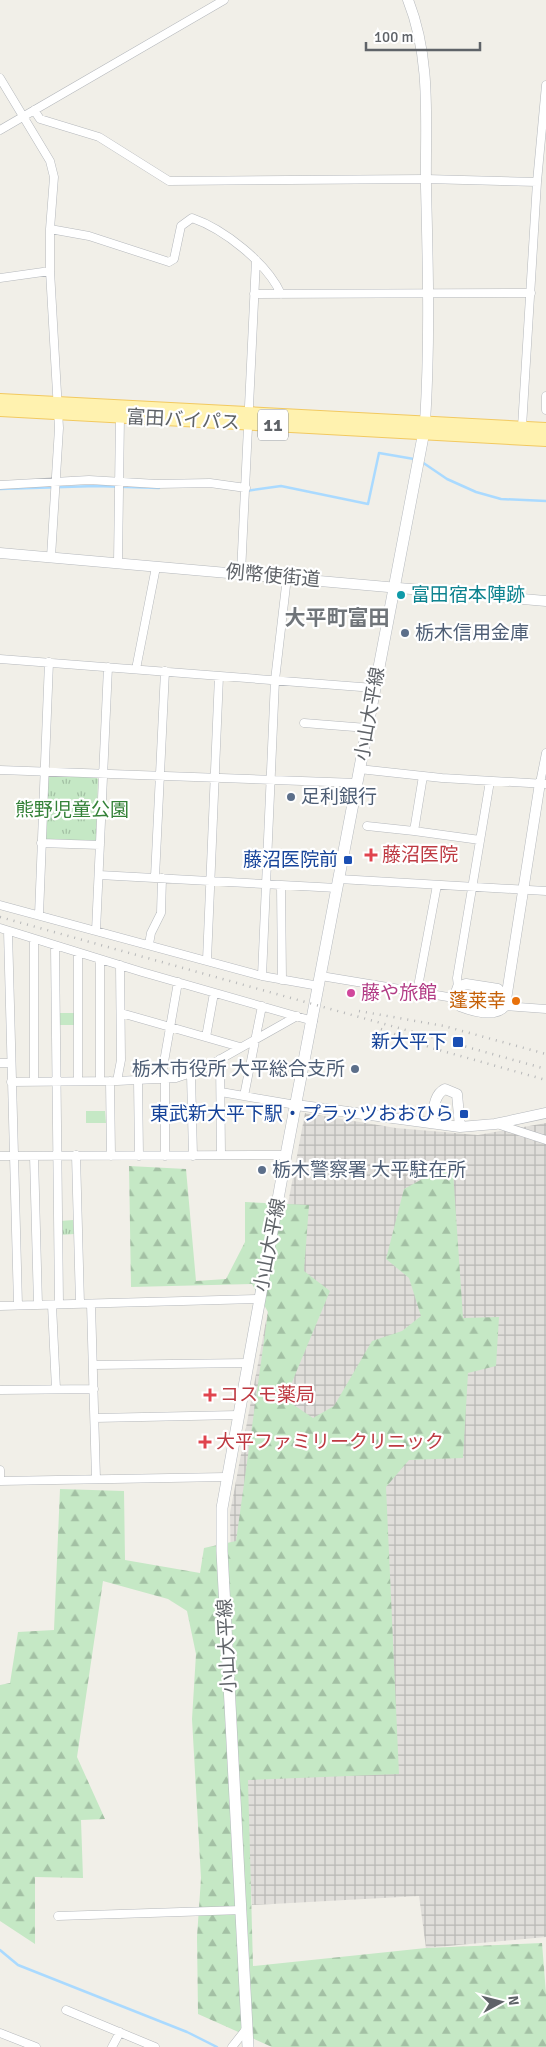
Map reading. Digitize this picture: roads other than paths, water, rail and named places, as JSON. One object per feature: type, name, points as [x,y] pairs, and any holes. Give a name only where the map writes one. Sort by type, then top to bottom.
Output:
[{"type":"main road","name":"富田バイパス","points":[[0,400],[120,416],[248,418]]},
{"type":"main road","name":"富田バイパス","points":[[0,410],[57,408],[248,418],[424,428],[546,440]]},
{"type":"main road","name":"富田バイパス","points":[[424,428],[546,429]]},
{"type":"main road","name":"小山大平線","points":[[248,2047],[222,1551],[222,1508],[226,1477],[286,1155],[424,428]]},
{"type":"street","points":[[0,130],[224,0]]},
{"type":"street","points":[[408,0],[417,26],[426,74],[428,294],[424,428]]},
{"type":"street","points":[[0,78],[50,161],[54,177],[50,229],[50,272],[57,408],[51,557]]},
{"type":"street","points":[[522,428],[537,182],[546,85]]},
{"type":"street","points":[[34,110],[40,119],[99,137],[169,181],[426,179],[537,182]]},
{"type":"street","points":[[50,229],[88,236],[170,262],[174,259],[181,226],[192,218],[209,226],[256,260],[276,282],[281,294]]},
{"type":"street","points":[[241,573],[256,260]]},
{"type":"street","points":[[0,278],[50,272]]},
{"type":"street","points":[[254,294],[531,293]]},
{"type":"street","points":[[546,396],[546,410]]},
{"type":"street","points":[[118,563],[120,416]]},
{"type":"street","points":[[0,485],[89,480],[120,483],[210,483],[246,488]]},
{"type":"street","name":"例幣使街道","points":[[0,553],[395,586],[546,601]]},
{"type":"street","points":[[136,669],[156,567]]},
{"type":"street","points":[[262,976],[275,680],[287,578]]},
{"type":"street","points":[[0,659],[374,688]]},
{"type":"street","points":[[38,916],[49,662]]},
{"type":"street","points":[[96,931],[108,667]]},
{"type":"street","points":[[149,944],[151,932],[161,913],[158,878],[159,775],[165,671]]},
{"type":"street","points":[[207,960],[219,676]]},
{"type":"street","points":[[304,723],[366,728]]},
{"type":"street","points":[[0,905],[262,976],[282,980],[320,981],[417,992],[454,998],[460,1006],[493,1014],[502,1010],[506,1003],[522,891],[543,784],[546,753]]},
{"type":"street","points":[[0,770],[357,783]]},
{"type":"street","points":[[360,770],[543,784]]},
{"type":"street","points":[[414,831],[423,776]]},
{"type":"street","points":[[454,998],[458,987],[457,978],[490,781]]},
{"type":"street","points":[[368,826],[480,840]]},
{"type":"street","points":[[41,843],[100,845]]},
{"type":"street","points":[[99,875],[266,885],[338,883],[437,885],[546,891]]},
{"type":"street","points":[[281,885],[282,980]]},
{"type":"street","points":[[417,992],[437,885]]},
{"type":"street","points":[[0,928],[100,960],[312,1021]]},
{"type":"street","points":[[8,931],[18,1305]]},
{"type":"street","points":[[34,939],[34,1082]]},
{"type":"street","points":[[55,946],[56,1389]]},
{"type":"street","points":[[78,953],[78,1081]]},
{"type":"street","points":[[100,960],[100,1081]]},
{"type":"street","points":[[110,1156],[114,1081],[121,1060],[120,965]]},
{"type":"street","points":[[165,1156],[163,1079],[169,1026],[178,982]]},
{"type":"street","points":[[458,987],[466,984],[498,989],[508,983]]},
{"type":"street","points":[[498,989],[506,1003]]},
{"type":"street","points":[[206,1037],[214,993]]},
{"type":"street","points":[[506,1003],[546,1009]]},
{"type":"street","points":[[244,1096],[262,1006]]},
{"type":"street","points":[[121,1013],[240,1048]]},
{"type":"street","points":[[12,1082],[163,1079],[191,1074],[297,1016]]},
{"type":"street","points":[[0,1031],[10,1030]]},
{"type":"street","points":[[220,1058],[220,1156]]},
{"type":"street","points":[[0,1063],[11,1063]]},
{"type":"street","points":[[191,1074],[193,1156]]},
{"type":"street","points":[[138,1080],[139,1156]]},
{"type":"street","points":[[432,1123],[436,1098],[445,1089],[457,1094],[460,1127]]},
{"type":"street","points":[[221,1092],[296,1105],[460,1127],[495,1124],[546,1112]]},
{"type":"street","points":[[495,1124],[546,1140]]},
{"type":"street","points":[[76,1155],[80,1304]]},
{"type":"street","points":[[0,1156],[286,1155]]},
{"type":"street","points":[[34,1156],[38,1305]]},
{"type":"street","points":[[0,1306],[260,1299]]},
{"type":"street","points":[[92,1304],[96,1479]]},
{"type":"street","points":[[93,1365],[248,1363]]},
{"type":"street","points":[[0,1390],[94,1389]]},
{"type":"street","points":[[95,1418],[238,1415]]},
{"type":"street","points":[[0,1470],[0,1481],[226,1477]]},
{"type":"street","points":[[58,1916],[242,1910]]},
{"type":"street","points":[[66,2010],[155,2047]]},
{"type":"street","points":[[232,2047],[247,2028]]},
{"type":"street","points":[[112,2047],[120,2032]]},
{"type":"street","points":[[0,2034],[36,2047]]},
{"type":"waterway","points":[[246,491],[281,486],[368,504],[379,453],[414,459]]},
{"type":"waterway","points":[[422,462],[447,479],[476,492],[501,499],[546,501]]},
{"type":"waterway","points":[[0,489],[96,486],[159,488]]},
{"type":"waterway","points":[[0,1950],[18,1965],[187,2032],[217,2047]]},
{"type":"railway","points":[[0,917],[546,1069]]},
{"type":"railway","points":[[359,1011],[444,1026],[546,1054]]},
{"type":"railway","points":[[381,1029],[432,1048],[546,1080]]},
{"type":"place","name":"富田宿本陣跡","points":[[401,595]]},
{"type":"place","name":"栃木信用金庫","points":[[405,633]]},
{"type":"place","name":"足利銀行","points":[[291,797]]},
{"type":"place","name":"藤沼医院","points":[[371,855]]},
{"type":"place","name":"藤沼医院前","points":[[348,860]]},
{"type":"place","name":"藤や旅館","points":[[351,993]]},
{"type":"place","name":"蓬莱幸","points":[[516,1001]]},
{"type":"place","name":"新大平下","points":[[458,1042]]},
{"type":"place","name":"栃木市役所 大平総合支所","points":[[355,1069]]},
{"type":"place","name":"東武新大平下駅・プラッツおおひら","points":[[464,1114]]},
{"type":"place","name":"栃木警察署 大平駐在所","points":[[262,1170]]},
{"type":"place","name":"コスモ薬局","points":[[210,1395]]},
{"type":"place","name":"大平ファミリークリニック","points":[[205,1442]]},
{"type":"district","name":"大平町富田","points":[[337,618]]},
{"type":"park label","name":"熊野児童公園","points":[[72,810]]}]
